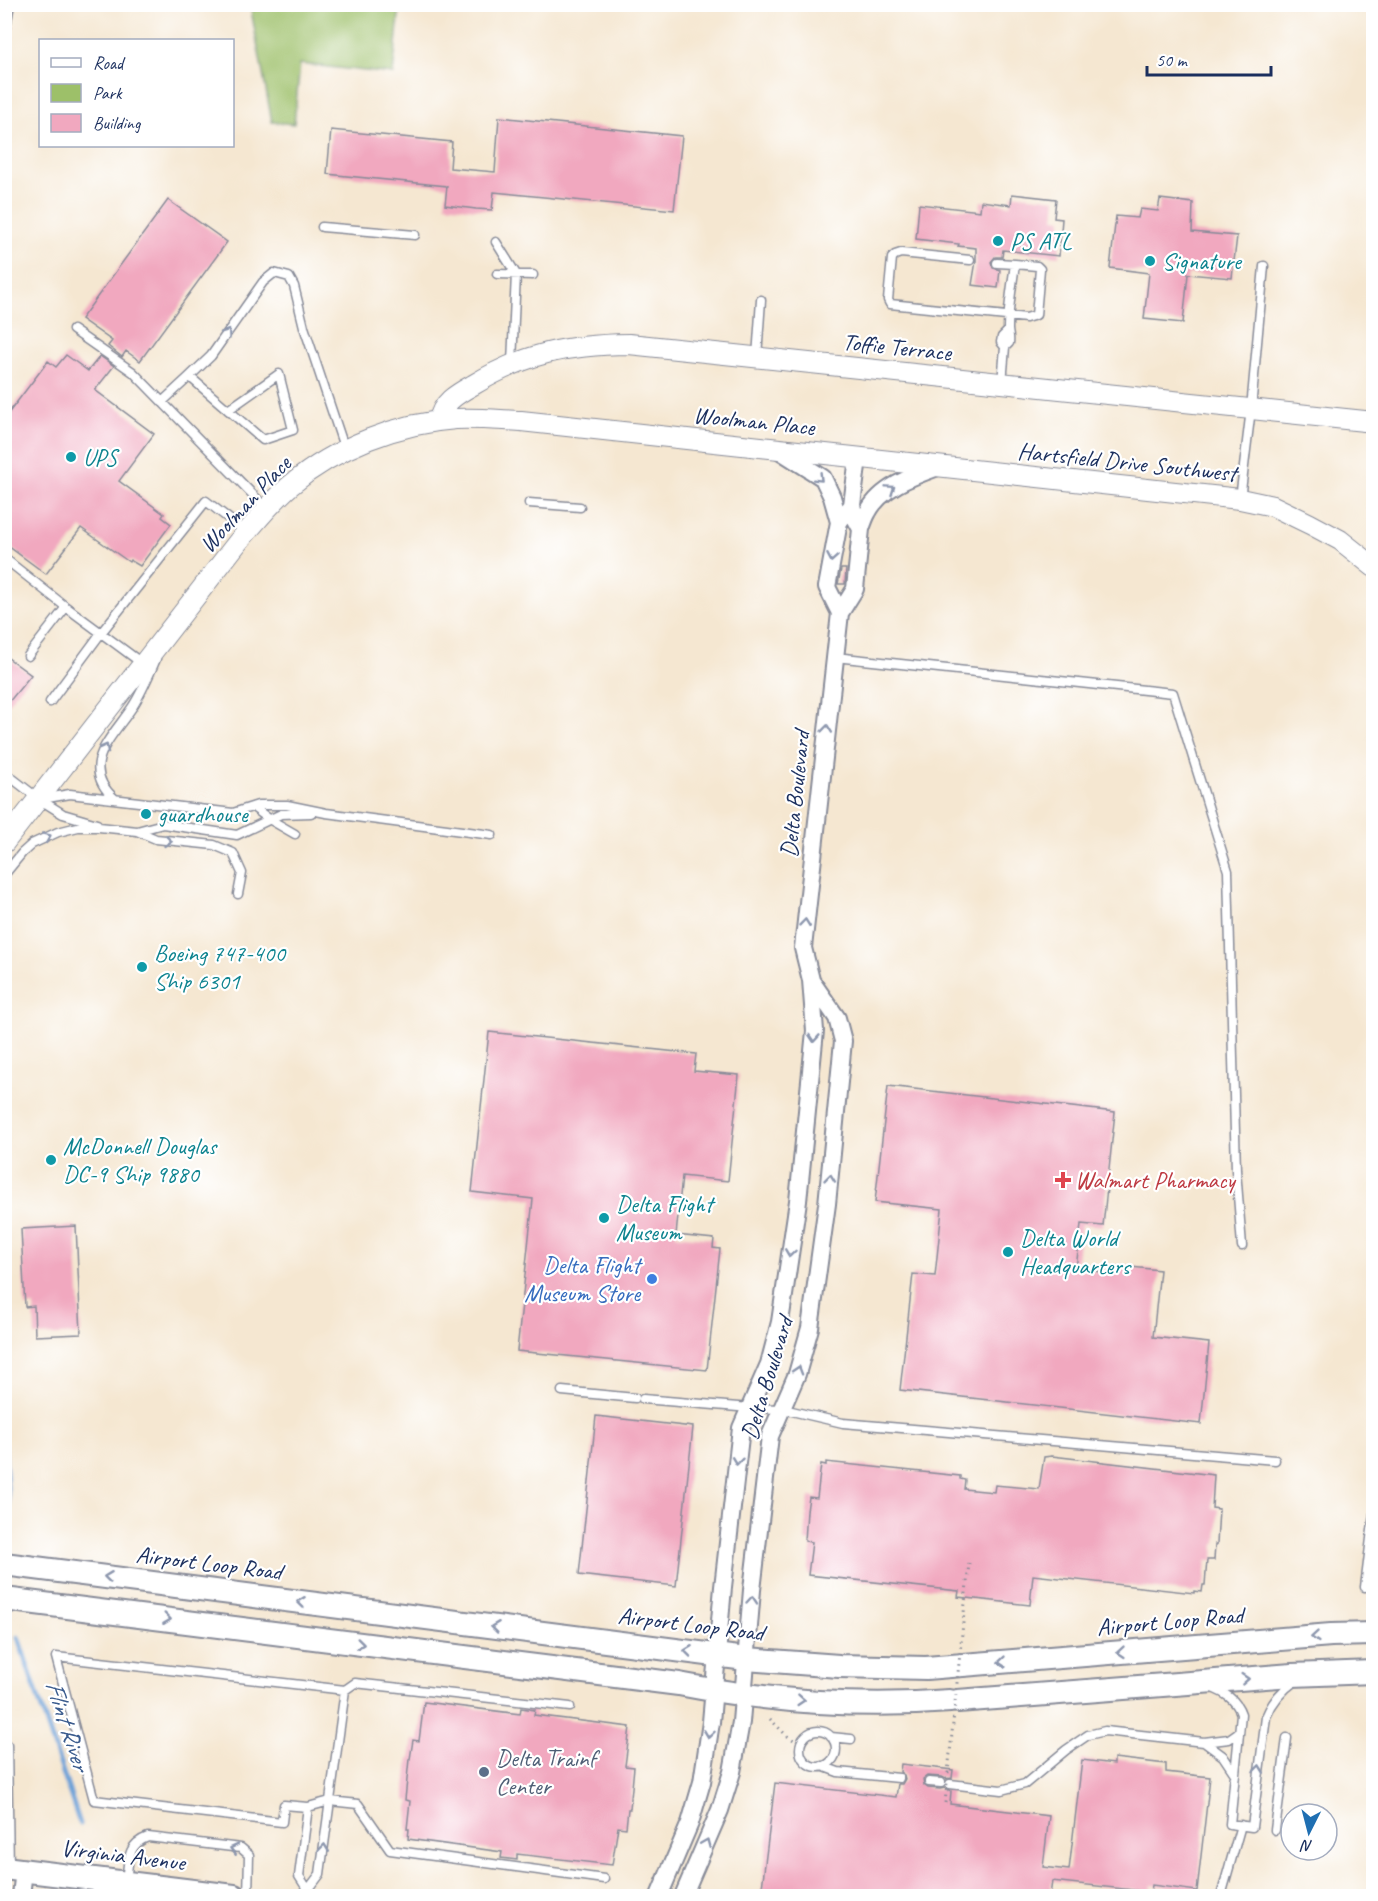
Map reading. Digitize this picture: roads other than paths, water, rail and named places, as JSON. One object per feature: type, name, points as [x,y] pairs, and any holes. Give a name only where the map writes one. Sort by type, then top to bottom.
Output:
[{"type":"main road","name":"Airport Loop Road","points":[[4,1564],[746,1659],[838,1666],[926,1668],[1331,1635],[1374,1634]]},
{"type":"main road","points":[[4,1599],[679,1684],[743,1695],[830,1702],[913,1704],[1309,1674],[1374,1672]]},
{"type":"main road","name":"Virginia Avenue","points":[[12,1869],[97,1888],[126,1883],[190,1894],[225,1896]]},
{"type":"street","name":"Toffie Terrace","points":[[439,421],[441,412],[452,398],[512,363],[558,350],[604,345],[656,346],[1374,422]]},
{"type":"street","name":"Woolman Place","points":[[4,843],[247,532],[268,509],[305,474],[381,434],[458,419],[521,421],[858,458]]},
{"type":"street","points":[[779,450],[823,478],[832,497],[839,522],[827,586],[840,613]]},
{"type":"street","name":"Hartsfield Drive Southwest","points":[[858,458],[1240,499],[1273,506],[1310,524],[1340,540],[1374,567]]},
{"type":"street","name":"Delta Boulevard","points":[[659,1896],[690,1823],[702,1782],[741,1428],[769,1364],[780,1322],[798,1201],[815,1031],[812,980],[803,948],[840,613],[855,589],[861,529],[852,505],[858,458]]},
{"type":"street","points":[[861,529],[868,510],[888,490],[915,475],[938,467]]},
{"type":"street","points":[[839,522],[852,505]]},
{"type":"street","name":"Delta Boulevard","points":[[683,1896],[720,1810],[732,1772],[741,1722],[770,1436],[797,1374],[810,1328],[827,1204],[843,1041],[837,1018],[812,980]]},
{"type":"street","points":[[12,1869],[21,1896]]},
{"type":"lane","points":[[4,38],[10,4]]},
{"type":"lane","points":[[322,227],[416,235]]},
{"type":"lane","points":[[496,242],[516,274],[512,363]]},
{"type":"lane","points":[[970,260],[901,253],[895,255],[892,258],[888,300],[890,304],[1026,318],[1036,315],[1040,269],[1037,266],[997,263]]},
{"type":"lane","points":[[1002,384],[1005,346],[1009,343],[1010,337],[1007,332],[1015,264]]},
{"type":"lane","points":[[1240,499],[1264,266]]},
{"type":"lane","points":[[162,402],[211,356],[263,282],[274,273],[289,277],[294,286],[304,327],[345,451]]},
{"type":"lane","points":[[496,274],[533,275]]},
{"type":"lane","points":[[757,357],[761,300]]},
{"type":"lane","points":[[74,330],[133,372],[268,509]]},
{"type":"lane","points":[[189,376],[228,410],[263,440],[293,430],[279,374],[228,410]]},
{"type":"lane","points":[[50,702],[101,633],[206,501],[247,532]]},
{"type":"lane","points":[[529,503],[580,507]]},
{"type":"lane","points":[[4,558],[144,664]]},
{"type":"lane","points":[[28,656],[66,606]]},
{"type":"lane","points":[[116,799],[106,790],[102,782],[98,769],[100,753],[134,704],[171,629]]},
{"type":"lane","points":[[835,657],[1173,693],[1228,871],[1236,1170],[1242,1246]]},
{"type":"lane","points":[[4,772],[39,800],[63,814],[112,828]]},
{"type":"lane","points":[[39,800],[70,794],[233,813],[253,807],[287,805],[326,813],[492,835]]},
{"type":"lane","points":[[253,807],[296,834]]},
{"type":"lane","points":[[137,831],[163,824],[237,835],[281,814],[326,813]]},
{"type":"lane","points":[[4,875],[26,849],[41,839],[78,827],[112,828],[137,831],[156,839],[214,845],[233,853],[242,873],[238,894]]},
{"type":"lane","points":[[562,1391],[783,1409],[843,1423],[1275,1460]]},
{"type":"lane","points":[[1365,1587],[1374,1514]]},
{"type":"lane","points":[[570,1707],[355,1683],[345,1690],[56,1657],[94,1800],[282,1822],[284,1805],[308,1807],[330,1802],[358,1804],[390,1850],[604,1878]]},
{"type":"lane","points":[[1195,1683],[1221,1692],[1238,1705],[1241,1714],[1230,1824],[1252,1827],[1266,1717],[1270,1707],[1288,1686],[1309,1674]]},
{"type":"lane","points":[[308,1807],[299,1876],[308,1893],[320,1876],[345,1690]]},
{"type":"lane","points":[[851,1738],[831,1737],[820,1731],[814,1732],[808,1734],[800,1744],[800,1750],[805,1762],[816,1767],[838,1772],[899,1778]]},
{"type":"lane","points":[[929,1782],[1001,1790],[1025,1785],[1065,1750],[1088,1735],[1105,1731],[1204,1742],[1229,1739],[1239,1732]]},
{"type":"lane","points":[[822,1767],[832,1760],[835,1754],[831,1737]]},
{"type":"lane","points":[[1275,1830],[1287,1738]]},
{"type":"lane","points":[[1204,1742],[1223,1756],[1235,1774]]},
{"type":"lane","points":[[7,1745],[12,1869]]},
{"type":"lane","points":[[1221,1896],[1241,1825]]},
{"type":"lane","points":[[126,1883],[130,1851],[138,1841],[148,1837],[241,1848],[249,1855],[248,1896]]},
{"type":"waterway","name":"Flint River","points":[[4,1446],[10,1532]]},
{"type":"waterway","name":"Flint River","points":[[18,1637],[80,1824]]},
{"type":"place","name":"PS ATL","points":[[998,241]]},
{"type":"place","name":"Signature","points":[[1150,261]]},
{"type":"place","name":"UPS","points":[[71,457]]},
{"type":"place","name":"guardhouse","points":[[146,814]]},
{"type":"place","name":"Boeing 747-400 Ship 6301","points":[[142,967]]},
{"type":"place","name":"McDonnell Douglas DC-9 Ship 9880","points":[[51,1160]]},
{"type":"place","name":"Walmart Pharmacy","points":[[1063,1180]]},
{"type":"place","name":"Delta Flight Museum","points":[[604,1218]]},
{"type":"place","name":"Delta World Headquarters","points":[[1008,1252]]},
{"type":"place","name":"Delta Flight Museum Store","points":[[652,1279]]},
{"type":"place","name":"Delta Trainf Center","points":[[484,1772]]}]
